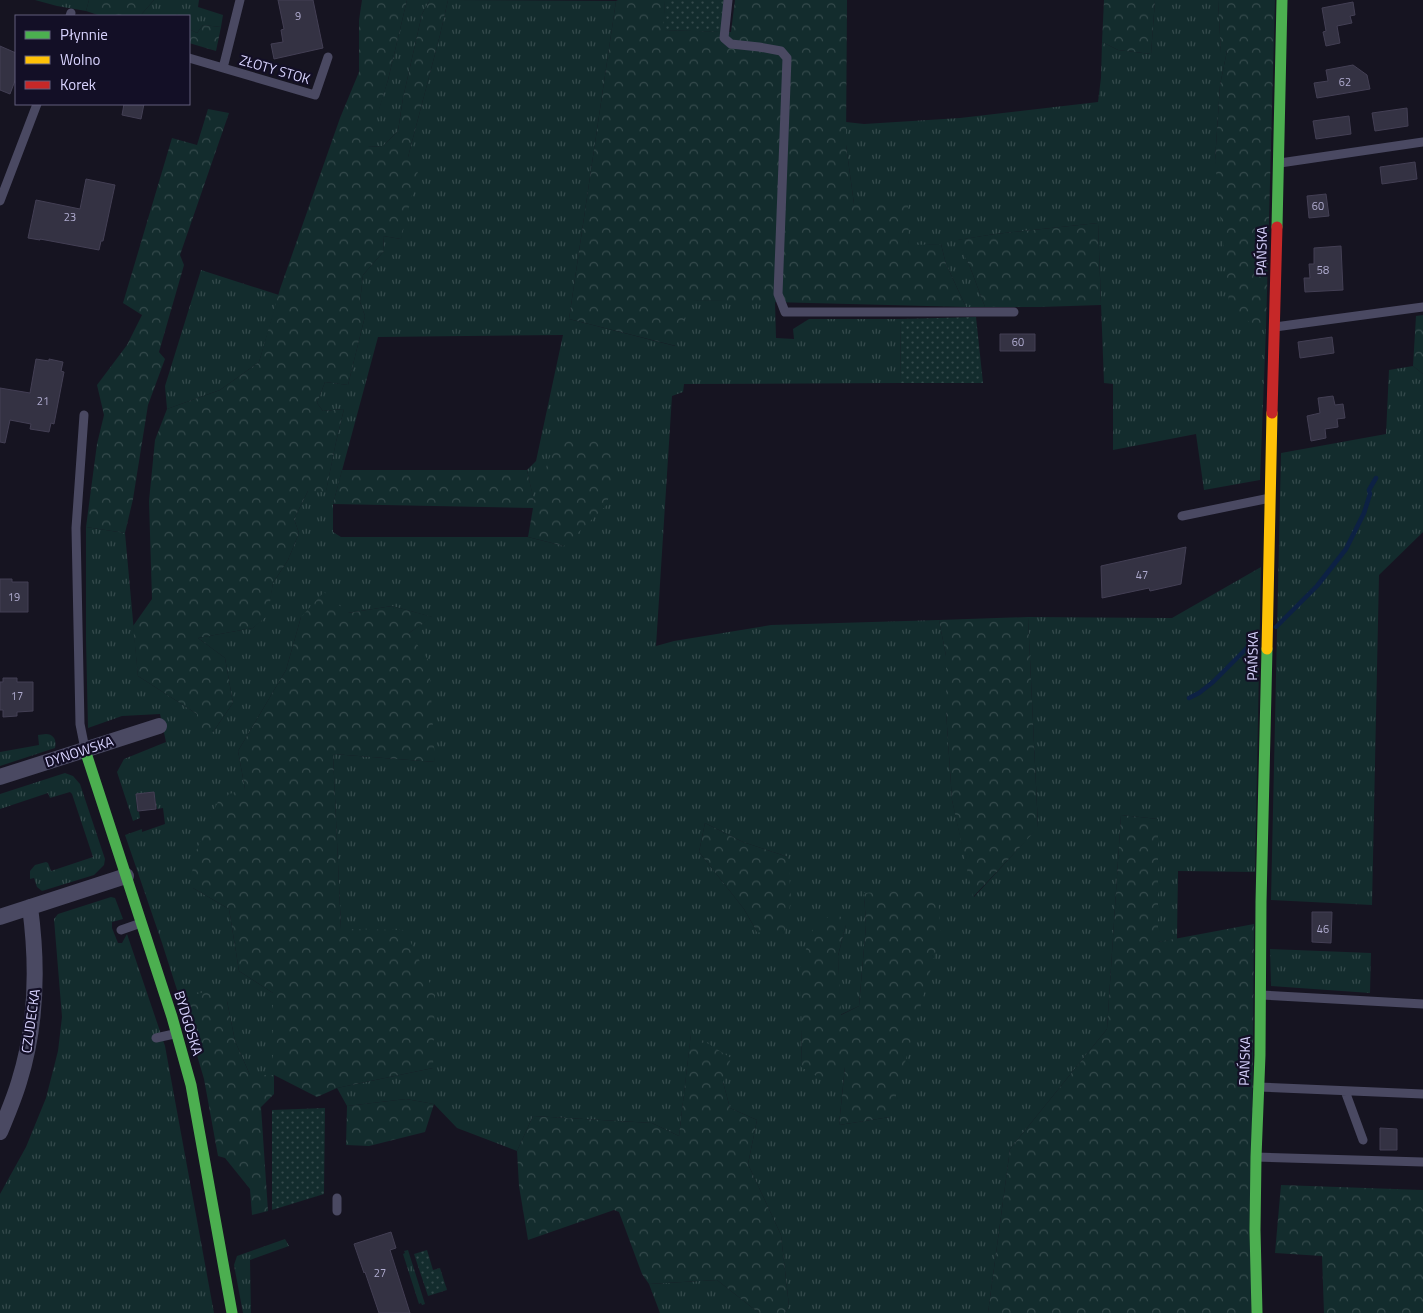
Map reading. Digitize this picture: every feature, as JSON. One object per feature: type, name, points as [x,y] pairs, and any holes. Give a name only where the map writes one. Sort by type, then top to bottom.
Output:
[{"type":"street","name":"PAŃSKA","points":[[1257,1313],[1256,1157],[1282,0]]},
{"type":"street","name":"DYNOWSKA","points":[[0,777],[159,726]]},
{"type":"street","name":"BYDGOSKA","points":[[85,750],[177,1033],[191,1085],[232,1313]]},
{"type":"street","points":[[0,916],[126,876]]},
{"type":"street","name":"CZUDECKA","points":[[0,1132],[21,1075],[34,1009],[35,957],[30,907]]},
{"type":"lane","points":[[223,68],[240,0]]},
{"type":"lane","points":[[728,0],[724,38],[731,44],[781,51],[787,58],[778,294],[785,312],[1014,312]]},
{"type":"lane","name":"ZŁOTY STOK","points":[[190,58],[315,95],[328,57]]},
{"type":"lane","points":[[0,200],[37,105]]},
{"type":"lane","points":[[1278,163],[1423,142]]},
{"type":"lane","points":[[1275,327],[1423,308]]},
{"type":"lane","points":[[84,415],[76,528],[80,724],[85,750]]},
{"type":"lane","points":[[1182,516],[1271,498]]},
{"type":"lane","points":[[121,930],[141,923]]},
{"type":"lane","points":[[1260,995],[1423,1004]]},
{"type":"lane","points":[[156,1038],[177,1033]]},
{"type":"lane","points":[[1258,1087],[1423,1094]]},
{"type":"lane","points":[[1345,1091],[1363,1140]]},
{"type":"lane","points":[[1256,1157],[1423,1162]]},
{"type":"lane","points":[[336,1211],[337,1198]]},
{"type":"green space","points":[[35,0],[89,0],[86,11]]},
{"type":"green space","points":[[89,0],[154,0],[141,15],[98,15],[86,11]]},
{"type":"green space","points":[[154,0],[199,0],[198,7],[223,15],[221,27],[203,25],[197,33],[190,30],[190,15],[141,15]]},
{"type":"green space","points":[[362,0],[407,0],[388,80],[368,147],[383,146],[398,131],[403,98],[422,14],[430,0],[448,0],[408,157],[419,167],[401,239],[383,236],[384,251],[363,275],[360,302],[365,316],[348,385],[325,382],[317,403],[323,411],[344,409],[326,492],[308,491],[294,519],[299,533],[288,560],[273,583],[268,615],[253,628],[198,638],[225,658],[233,703],[213,732],[197,735],[197,714],[138,676],[133,626],[152,599],[149,501],[155,440],[167,409],[220,390],[259,362],[280,289],[340,118],[359,72],[359,20]]},
{"type":"green space","points":[[407,0],[430,0],[422,14],[403,98],[398,131],[383,146],[367,147],[388,80]]},
{"type":"green space","points":[[448,0],[616,1],[569,319],[675,346],[689,300],[775,301],[776,338],[794,339],[793,329],[809,319],[900,319],[901,383],[684,384],[683,392],[672,396],[656,646],[674,641],[771,625],[939,620],[946,656],[946,711],[952,800],[974,897],[1038,827],[1028,617],[1172,618],[1261,567],[1255,872],[1178,871],[1177,939],[1158,942],[1158,819],[1121,815],[1107,1029],[1010,1149],[988,1313],[785,1313],[789,1306],[781,1235],[748,1164],[757,1120],[730,1108],[723,1082],[691,1034],[679,1136],[652,1123],[533,1116],[517,1151],[457,1128],[434,1104],[406,1099],[347,1106],[337,1088],[433,1068],[341,929],[333,754],[435,762],[409,633],[432,617],[392,606],[348,613],[301,617],[286,670],[238,751],[245,789],[193,888],[229,909],[239,971],[273,993],[274,1075],[250,1075],[235,1041],[227,1001],[190,996],[186,1018],[125,835],[142,829],[142,832],[165,824],[163,808],[157,809],[154,792],[136,794],[137,811],[140,818],[133,821],[117,772],[124,759],[166,742],[160,714],[122,716],[88,728],[86,527],[125,533],[138,676],[197,714],[213,732],[233,703],[225,658],[198,638],[253,628],[267,615],[273,583],[288,560],[299,533],[294,519],[308,491],[326,491],[344,409],[323,411],[317,403],[325,382],[348,385],[365,316],[360,302],[363,275],[384,251],[383,236],[401,239],[408,157]],"holes":[[[563,335],[536,461],[527,470],[534,502],[564,546],[528,537],[341,537],[333,532],[333,504],[378,337]],[[705,823],[743,842],[788,857],[757,932],[744,909],[699,852]],[[864,893],[890,1117],[839,1125],[845,1066],[801,1067],[802,1029],[846,924],[838,956],[840,1015],[859,1006],[866,925]]]},
{"type":"green space","points":[[665,0],[664,30],[731,32],[735,0],[847,0],[846,145],[854,204],[908,201],[909,245],[941,244],[946,264],[966,307],[690,300],[676,346],[569,319],[616,1]]},
{"type":"green space","points":[[665,0],[724,0],[721,32],[663,30]]},
{"type":"green space","points":[[1104,0],[1155,0],[1151,54],[1118,50],[1102,42]]},
{"type":"green space","points":[[1155,0],[1218,0],[1221,53],[1227,51],[1220,85],[1215,161],[1266,329],[1260,480],[1204,490],[1196,434],[1113,450],[1113,384],[1104,383],[1098,223],[958,240],[985,307],[966,307],[946,264],[941,244],[909,246],[909,241],[854,204],[846,145],[846,122],[864,124],[960,118],[1098,102],[1102,42],[1118,50],[1151,54]]},
{"type":"green space","points":[[1218,0],[1275,0],[1266,329],[1230,313],[1215,161],[1220,85],[1227,51],[1221,54]]},
{"type":"green space","points":[[203,25],[221,27],[216,51],[190,43],[190,30],[197,33]]},
{"type":"green space","points":[[208,109],[229,113],[180,255],[184,265],[159,352],[165,359],[148,405],[133,499],[125,533],[86,527],[97,444],[104,415],[97,385],[127,345],[142,315],[123,303],[172,138],[197,145]]},
{"type":"green space","points":[[1098,223],[1101,305],[985,307],[970,267],[957,240],[995,234]]},
{"type":"green space","points":[[201,270],[279,295],[259,362],[220,390],[167,409],[165,386]]},
{"type":"green space","points":[[1423,315],[1423,374],[1413,366],[1416,316]]},
{"type":"green space","points":[[976,317],[983,383],[901,383],[900,319]]},
{"type":"green space","points":[[1413,366],[1423,374],[1423,532],[1379,575],[1372,905],[1271,900],[1281,453],[1386,434],[1389,370]]},
{"type":"green space","points":[[557,437],[612,443],[612,479],[607,505],[564,546],[528,537],[533,508],[333,504],[342,470],[527,470],[534,501]]},
{"type":"green space","points":[[324,592],[348,613],[392,606],[433,617],[409,633],[429,661],[435,762],[333,754],[341,929],[405,930],[435,994],[433,1068],[337,1088],[317,1097],[274,1075],[274,1094],[261,1107],[268,1211],[252,1215],[250,1189],[225,1158],[218,1156],[204,1079],[186,1018],[190,996],[215,989],[227,1001],[235,1041],[250,1075],[273,1075],[273,993],[239,971],[229,909],[193,888],[192,860],[220,797],[245,789],[238,751],[286,670],[301,617]]},
{"type":"green space","points":[[1028,617],[1038,828],[973,897],[952,800],[946,711],[946,656],[939,620]]},
{"type":"green space","points":[[46,734],[54,738],[55,748],[0,766],[0,752],[39,745],[38,735]]},
{"type":"green space","points":[[65,773],[73,776],[80,784],[105,859],[104,865],[94,875],[42,891],[37,887],[34,878],[30,879],[30,871],[35,865],[46,862],[51,871],[93,857],[72,794],[70,792],[50,798],[48,793],[0,809],[0,794]]},
{"type":"green space","points":[[1121,815],[1158,819],[1158,942],[1254,924],[1251,1313],[988,1313],[1010,1149],[1107,1029]]},
{"type":"green space","points":[[705,823],[743,842],[788,857],[791,900],[784,938],[757,932],[744,909],[699,852]]},
{"type":"green space","points":[[937,888],[941,932],[890,1117],[839,1125],[845,1067],[828,1083],[801,1067],[802,1029],[799,970],[813,929],[836,911],[846,924],[838,956],[841,1015],[859,1006],[866,925],[864,893]]},
{"type":"green space","points":[[111,897],[115,898],[123,919],[112,922],[112,928],[118,943],[122,943],[127,934],[165,1046],[214,1313],[0,1313],[0,1194],[26,1147],[46,1098],[58,1051],[62,1017],[54,919],[58,914]]},
{"type":"green space","points":[[1270,949],[1371,953],[1370,993],[1271,986]]},
{"type":"green space","points":[[691,1033],[731,1058],[723,1082],[730,1108],[757,1120],[748,1164],[781,1235],[789,1306],[785,1313],[759,1313],[717,1280],[649,1284],[642,1274],[619,1212],[614,1210],[528,1240],[519,1186],[517,1151],[533,1116],[652,1123],[679,1136]]},
{"type":"green space","points":[[406,1099],[434,1104],[425,1132],[369,1146],[346,1145],[347,1106]]},
{"type":"green space","points":[[325,1108],[324,1194],[272,1210],[272,1110]]},
{"type":"green space","points":[[1281,1185],[1423,1190],[1423,1313],[1324,1313],[1322,1256],[1275,1253]]},
{"type":"green space","points":[[285,1239],[289,1246],[250,1260],[251,1313],[243,1313],[234,1265],[237,1256]]},
{"type":"green space","points":[[408,1250],[425,1304],[422,1305],[421,1303],[419,1304],[403,1254],[405,1253],[404,1251]]},
{"type":"green space","points":[[427,1250],[433,1270],[440,1268],[447,1290],[428,1296],[414,1254]]},
{"type":"green space","points":[[717,1280],[759,1313],[660,1313],[649,1284]]},
{"type":"building","points":[[278,0],[313,0],[323,48],[274,59],[271,44],[283,42],[281,30],[284,29]]},
{"type":"building","points":[[1353,2],[1355,15],[1350,16],[1352,23],[1337,26],[1340,43],[1326,46],[1323,32],[1326,31],[1322,8]]},
{"type":"building","points":[[0,46],[15,53],[15,81],[10,94],[0,90]]},
{"type":"building","points":[[1353,65],[1367,75],[1370,89],[1317,98],[1314,83],[1328,81],[1326,70]]},
{"type":"building","points":[[124,105],[144,105],[141,119],[122,115]]},
{"type":"building","points":[[1407,108],[1408,126],[1375,131],[1372,113]]},
{"type":"building","points":[[1349,116],[1351,134],[1316,139],[1313,121]]},
{"type":"building","points":[[1415,162],[1417,179],[1382,184],[1380,167]]},
{"type":"building","points":[[86,179],[115,185],[103,241],[101,241],[99,250],[28,238],[36,200],[80,209]]},
{"type":"building","points":[[1326,194],[1329,216],[1309,218],[1307,196]]},
{"type":"building","points":[[1341,246],[1343,290],[1305,292],[1304,278],[1310,278],[1309,264],[1314,264],[1314,248]]},
{"type":"building","points":[[1000,334],[1035,334],[1035,351],[1000,351]]},
{"type":"building","points":[[1332,337],[1334,353],[1300,358],[1298,342]]},
{"type":"building","points":[[36,359],[63,362],[61,371],[64,372],[54,424],[51,423],[49,432],[30,429],[31,424],[10,420],[5,443],[0,442],[0,388],[30,393]]},
{"type":"building","points":[[1333,396],[1335,405],[1343,404],[1345,418],[1337,419],[1338,427],[1325,429],[1326,438],[1311,441],[1307,416],[1320,413],[1318,398]]},
{"type":"building","points":[[1186,547],[1181,584],[1150,591],[1149,588],[1102,598],[1101,566]]},
{"type":"building","points":[[0,579],[12,579],[12,582],[28,582],[28,612],[0,612]]},
{"type":"building","points":[[3,678],[17,678],[17,682],[33,682],[33,711],[17,712],[17,716],[3,717],[3,710],[0,710],[0,682],[3,682]]},
{"type":"building","points":[[154,792],[156,809],[138,811],[136,794]]},
{"type":"building","points":[[1312,912],[1332,912],[1331,943],[1312,942]]},
{"type":"building","points":[[1380,1128],[1397,1129],[1397,1150],[1380,1150]]},
{"type":"building","points":[[391,1232],[396,1248],[390,1250],[410,1313],[379,1313],[354,1244]]},
{"type":"waterway","points":[[1276,627],[1317,586],[1346,549],[1364,513],[1370,494],[1369,490],[1376,478]]},
{"type":"waterway","points":[[1189,698],[1213,682],[1257,638]]},
{"type":"traffic: fast","points":[[1277,227],[1282,0]]},
{"type":"traffic: fast","points":[[1257,1313],[1256,1157],[1260,1055],[1261,902],[1267,649]]},
{"type":"traffic: fast","points":[[85,750],[172,1017],[191,1085],[232,1313]]},
{"type":"traffic: slow","points":[[1267,649],[1272,413]]},
{"type":"traffic: jam","points":[[1272,413],[1277,227]]}]
